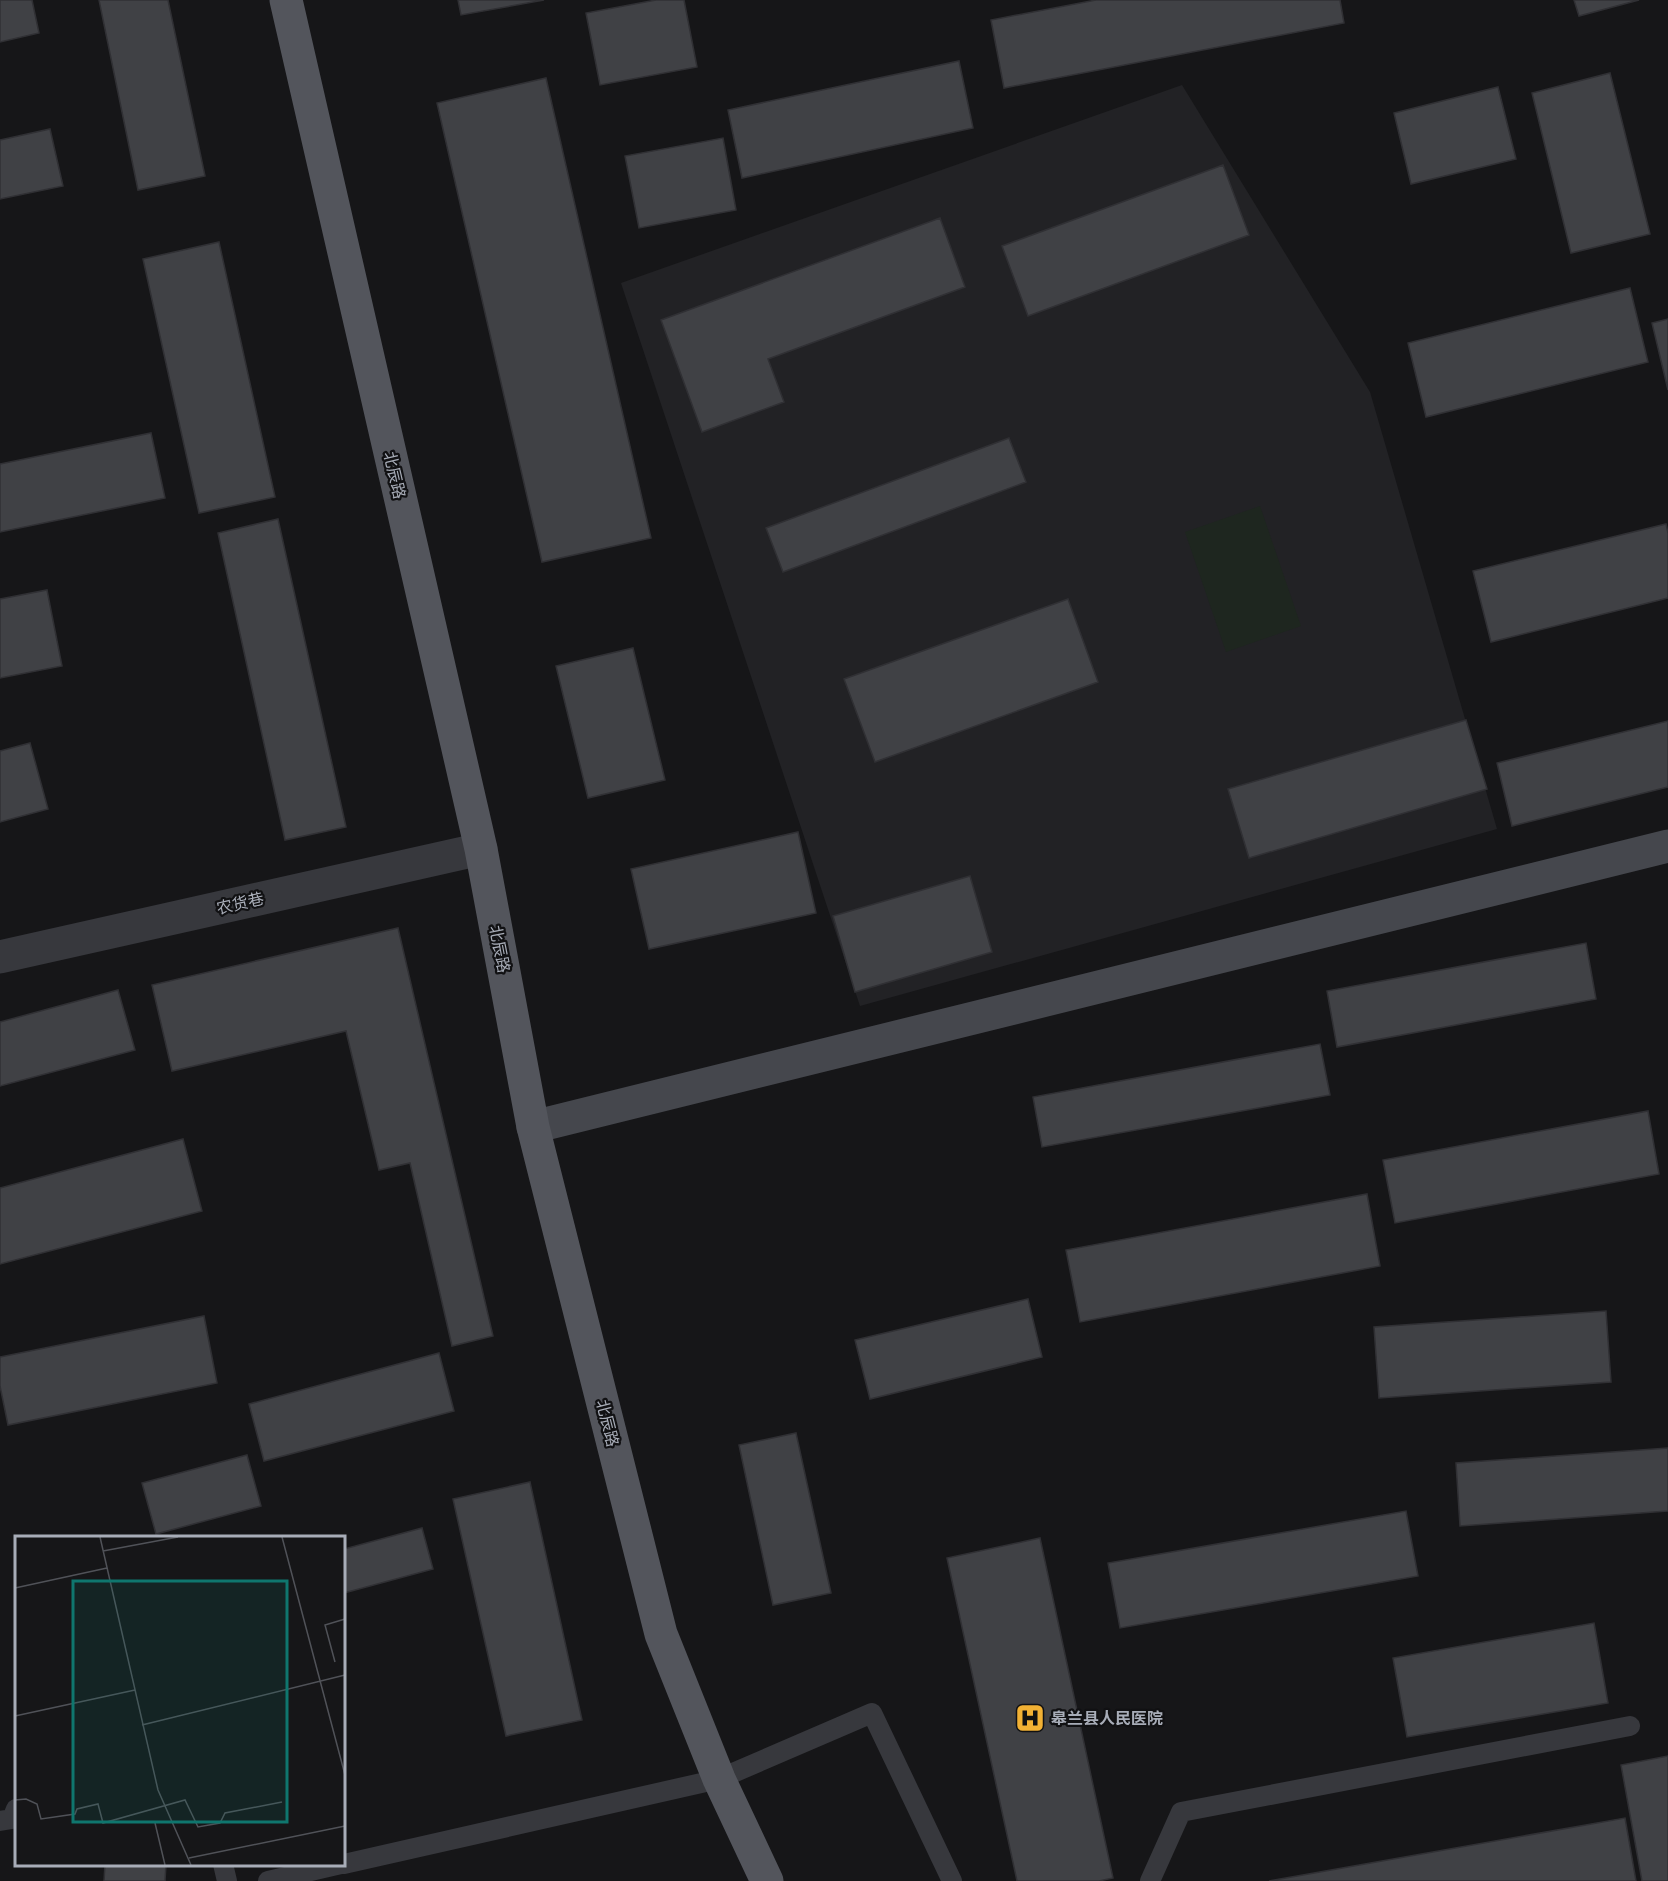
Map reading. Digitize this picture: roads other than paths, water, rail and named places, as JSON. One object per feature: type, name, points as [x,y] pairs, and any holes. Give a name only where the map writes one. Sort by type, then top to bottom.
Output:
[{"type":"main road","name":"北辰路","points":[[286,0],[481,849],[533,1127],[661,1634],[719,1779],[767,1881]]},
{"type":"street","points":[[533,1127],[1668,846]]},
{"type":"street","name":"农货巷","points":[[0,957],[481,849]]},
{"type":"lane","points":[[345,1863],[719,1779],[872,1713],[952,1881]]},
{"type":"lane","points":[[1150,1881],[1180,1812],[1630,1726]]},
{"type":"lane","points":[[0,1821],[12,1819],[15,1812]]},
{"type":"lane","points":[[223,1866],[227,1881]]},
{"type":"lane","points":[[268,1881],[333,1866]]},
{"type":"place","name":"皋兰县人民医院","points":[[1030,1718]]}]
